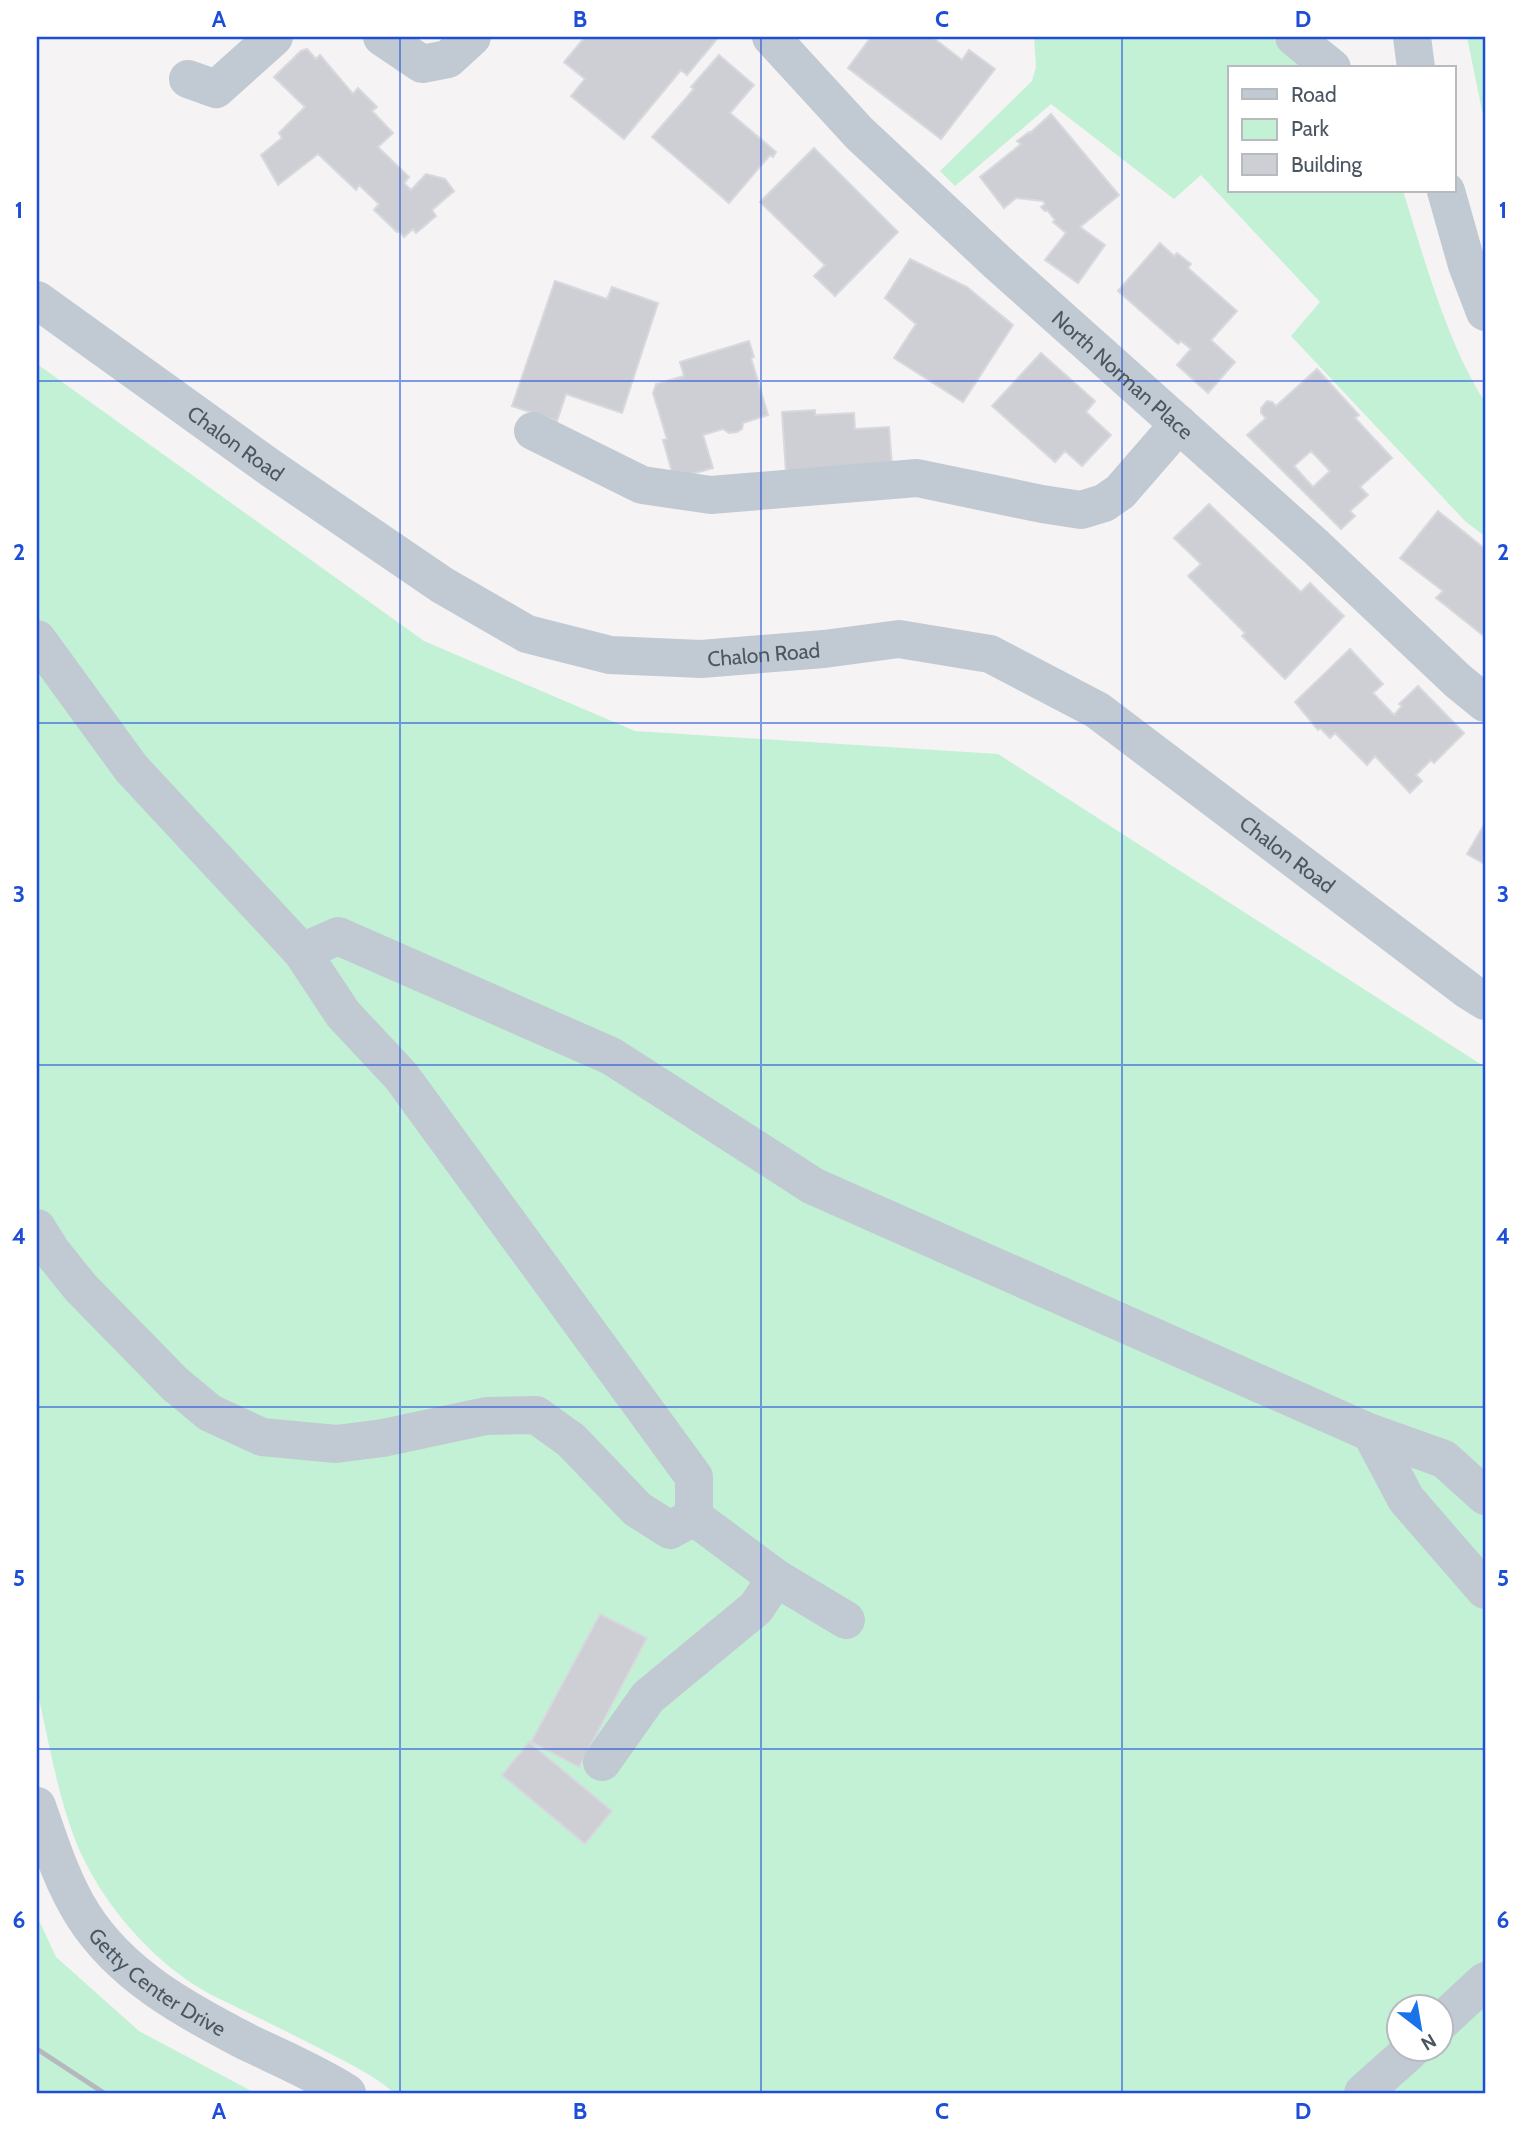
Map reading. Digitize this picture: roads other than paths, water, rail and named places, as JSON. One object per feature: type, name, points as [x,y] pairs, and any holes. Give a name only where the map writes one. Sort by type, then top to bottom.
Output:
[{"type":"street","points":[[188,79],[216,89],[274,37]]},
{"type":"street","points":[[382,37],[422,64],[460,48]]},
{"type":"street","name":"North Norman Place","points":[[772,37],[859,133],[997,262],[1485,703]]},
{"type":"street","points":[[1294,37],[1330,66]]},
{"type":"street","points":[[1412,37],[1416,66]]},
{"type":"street","points":[[1446,192],[1467,265],[1485,312]]},
{"type":"street","name":"Chalon Road","points":[[37,300],[272,469],[442,585],[527,634],[610,655],[688,659],[824,649],[899,639],[990,654],[1097,710],[1485,1001]]},
{"type":"street","points":[[533,431],[642,485],[711,495],[917,478],[1081,510],[1104,503],[1119,492],[1179,424]]},
{"type":"street","points":[[37,639],[131,768],[302,952],[343,1014],[401,1076],[694,1477],[694,1517]]},
{"type":"street","points":[[302,952],[338,936],[611,1056],[813,1186],[1371,1433],[1444,1459],[1485,1496]]},
{"type":"street","points":[[37,1228],[81,1288],[175,1384],[210,1413],[262,1437],[336,1444],[383,1438],[486,1416],[536,1415],[571,1440],[637,1509],[670,1530],[694,1517]]},
{"type":"street","points":[[1371,1433],[1406,1499],[1485,1590]]},
{"type":"street","points":[[694,1517],[776,1578],[846,1620]]},
{"type":"street","points":[[602,1762],[648,1697],[755,1608],[776,1578]]},
{"type":"street","name":"Getty Center Drive","points":[[37,1806],[60,1869],[83,1915],[111,1951],[142,1980],[226,2031],[347,2093]]},
{"type":"street","points":[[1456,2008],[1485,1982]]},
{"type":"street","points":[[1363,2093],[1395,2064]]},
{"type":"railway","points":[[37,2049],[104,2093]]}]
